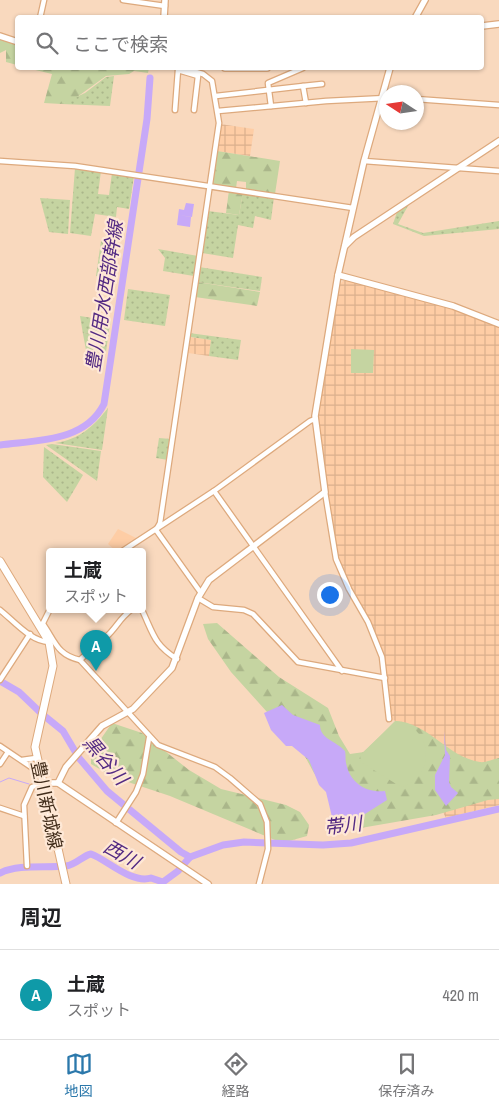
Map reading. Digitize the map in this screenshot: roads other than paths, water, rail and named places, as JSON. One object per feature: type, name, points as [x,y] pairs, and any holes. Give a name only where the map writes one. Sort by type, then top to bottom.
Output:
[{"type":"main road","name":"豊川新城線","points":[[0,561],[42,625],[49,642],[53,666],[36,746],[36,758],[66,884]]},
{"type":"street","points":[[41,15],[44,0]]},
{"type":"street","points":[[123,0],[165,3]]},
{"type":"street","points":[[417,15],[425,0]]},
{"type":"street","points":[[484,26],[499,24]]},
{"type":"street","points":[[0,36],[15,41]]},
{"type":"street","points":[[175,110],[178,70],[198,76],[194,110]]},
{"type":"street","points":[[156,530],[160,523],[218,123],[216,96],[210,78],[187,70]]},
{"type":"street","points":[[271,106],[268,83],[298,70]]},
{"type":"street","points":[[387,85],[390,70]]},
{"type":"street","points":[[216,96],[322,84]]},
{"type":"street","points":[[303,86],[306,103]]},
{"type":"street","points":[[218,111],[379,98]]},
{"type":"street","points":[[424,100],[499,105]]},
{"type":"street","points":[[379,114],[364,161],[338,275],[315,419],[324,492],[336,559],[349,589],[368,622],[382,657],[389,718]]},
{"type":"street","points":[[345,246],[354,237],[499,141]]},
{"type":"street","points":[[0,161],[75,166],[353,208]]},
{"type":"street","points":[[364,161],[499,170]]},
{"type":"street","points":[[338,275],[446,304],[499,324]]},
{"type":"street","points":[[127,548],[214,491],[315,419]]},
{"type":"street","points":[[214,491],[342,671]]},
{"type":"street","points":[[58,783],[66,767],[102,726],[128,713],[172,668],[177,659],[199,595],[208,580],[324,492]]},
{"type":"street","points":[[156,530],[199,595],[213,607],[244,610],[253,614],[298,662],[385,678]]},
{"type":"street","points":[[0,610],[42,642],[49,642]]},
{"type":"street","points":[[48,613],[42,625],[61,652],[66,656],[80,660],[149,738],[165,749],[208,763],[252,795],[266,816],[268,841],[268,849],[259,884]]},
{"type":"street","points":[[80,660],[94,645],[108,636],[127,613]]},
{"type":"street","points":[[143,613],[157,643],[163,650],[177,659]]},
{"type":"street","points":[[0,680],[30,634]]},
{"type":"street","points":[[116,823],[136,792],[143,774],[149,738]]},
{"type":"street","points":[[0,746],[34,769]]},
{"type":"street","points":[[0,764],[8,752]]},
{"type":"street","points":[[22,760],[36,758]]},
{"type":"street","points":[[26,866],[24,816],[26,796],[32,787],[58,783],[208,884]]},
{"type":"street","points":[[0,808],[24,816]]},
{"type":"water","points":[[186,203],[194,204],[192,217],[179,215],[191,217],[190,227],[177,225],[179,209],[184,210]]},
{"type":"water","points":[[282,705],[293,715],[320,725],[323,734],[345,751],[348,770],[355,781],[371,790],[385,791],[387,800],[346,826],[338,826],[332,817],[326,792],[319,785],[309,760],[292,746],[286,746],[271,730],[264,713]]},
{"type":"water","points":[[444,731],[446,750],[450,756],[449,782],[451,787],[458,793],[446,806],[435,790],[435,775],[445,755]]},
{"type":"waterway","name":"豊川用水西部幹線","points":[[0,445],[44,440],[72,432],[85,426],[96,416],[104,404],[147,119],[150,78]]},
{"type":"waterway","name":"黒谷川","points":[[0,681],[19,692],[63,731],[79,758],[107,791],[181,852],[190,857]]},
{"type":"waterway","points":[[0,782],[9,778],[29,784]]},
{"type":"waterway","name":"帯川","points":[[0,873],[23,867],[70,865],[91,854],[127,874],[163,882],[178,871],[190,857],[223,845],[244,842],[323,845],[351,843],[499,809]]},
{"type":"place","name":"土蔵","points":[[96,671]]},
{"type":"water label","name":"西川","points":[[122,854]]}]
